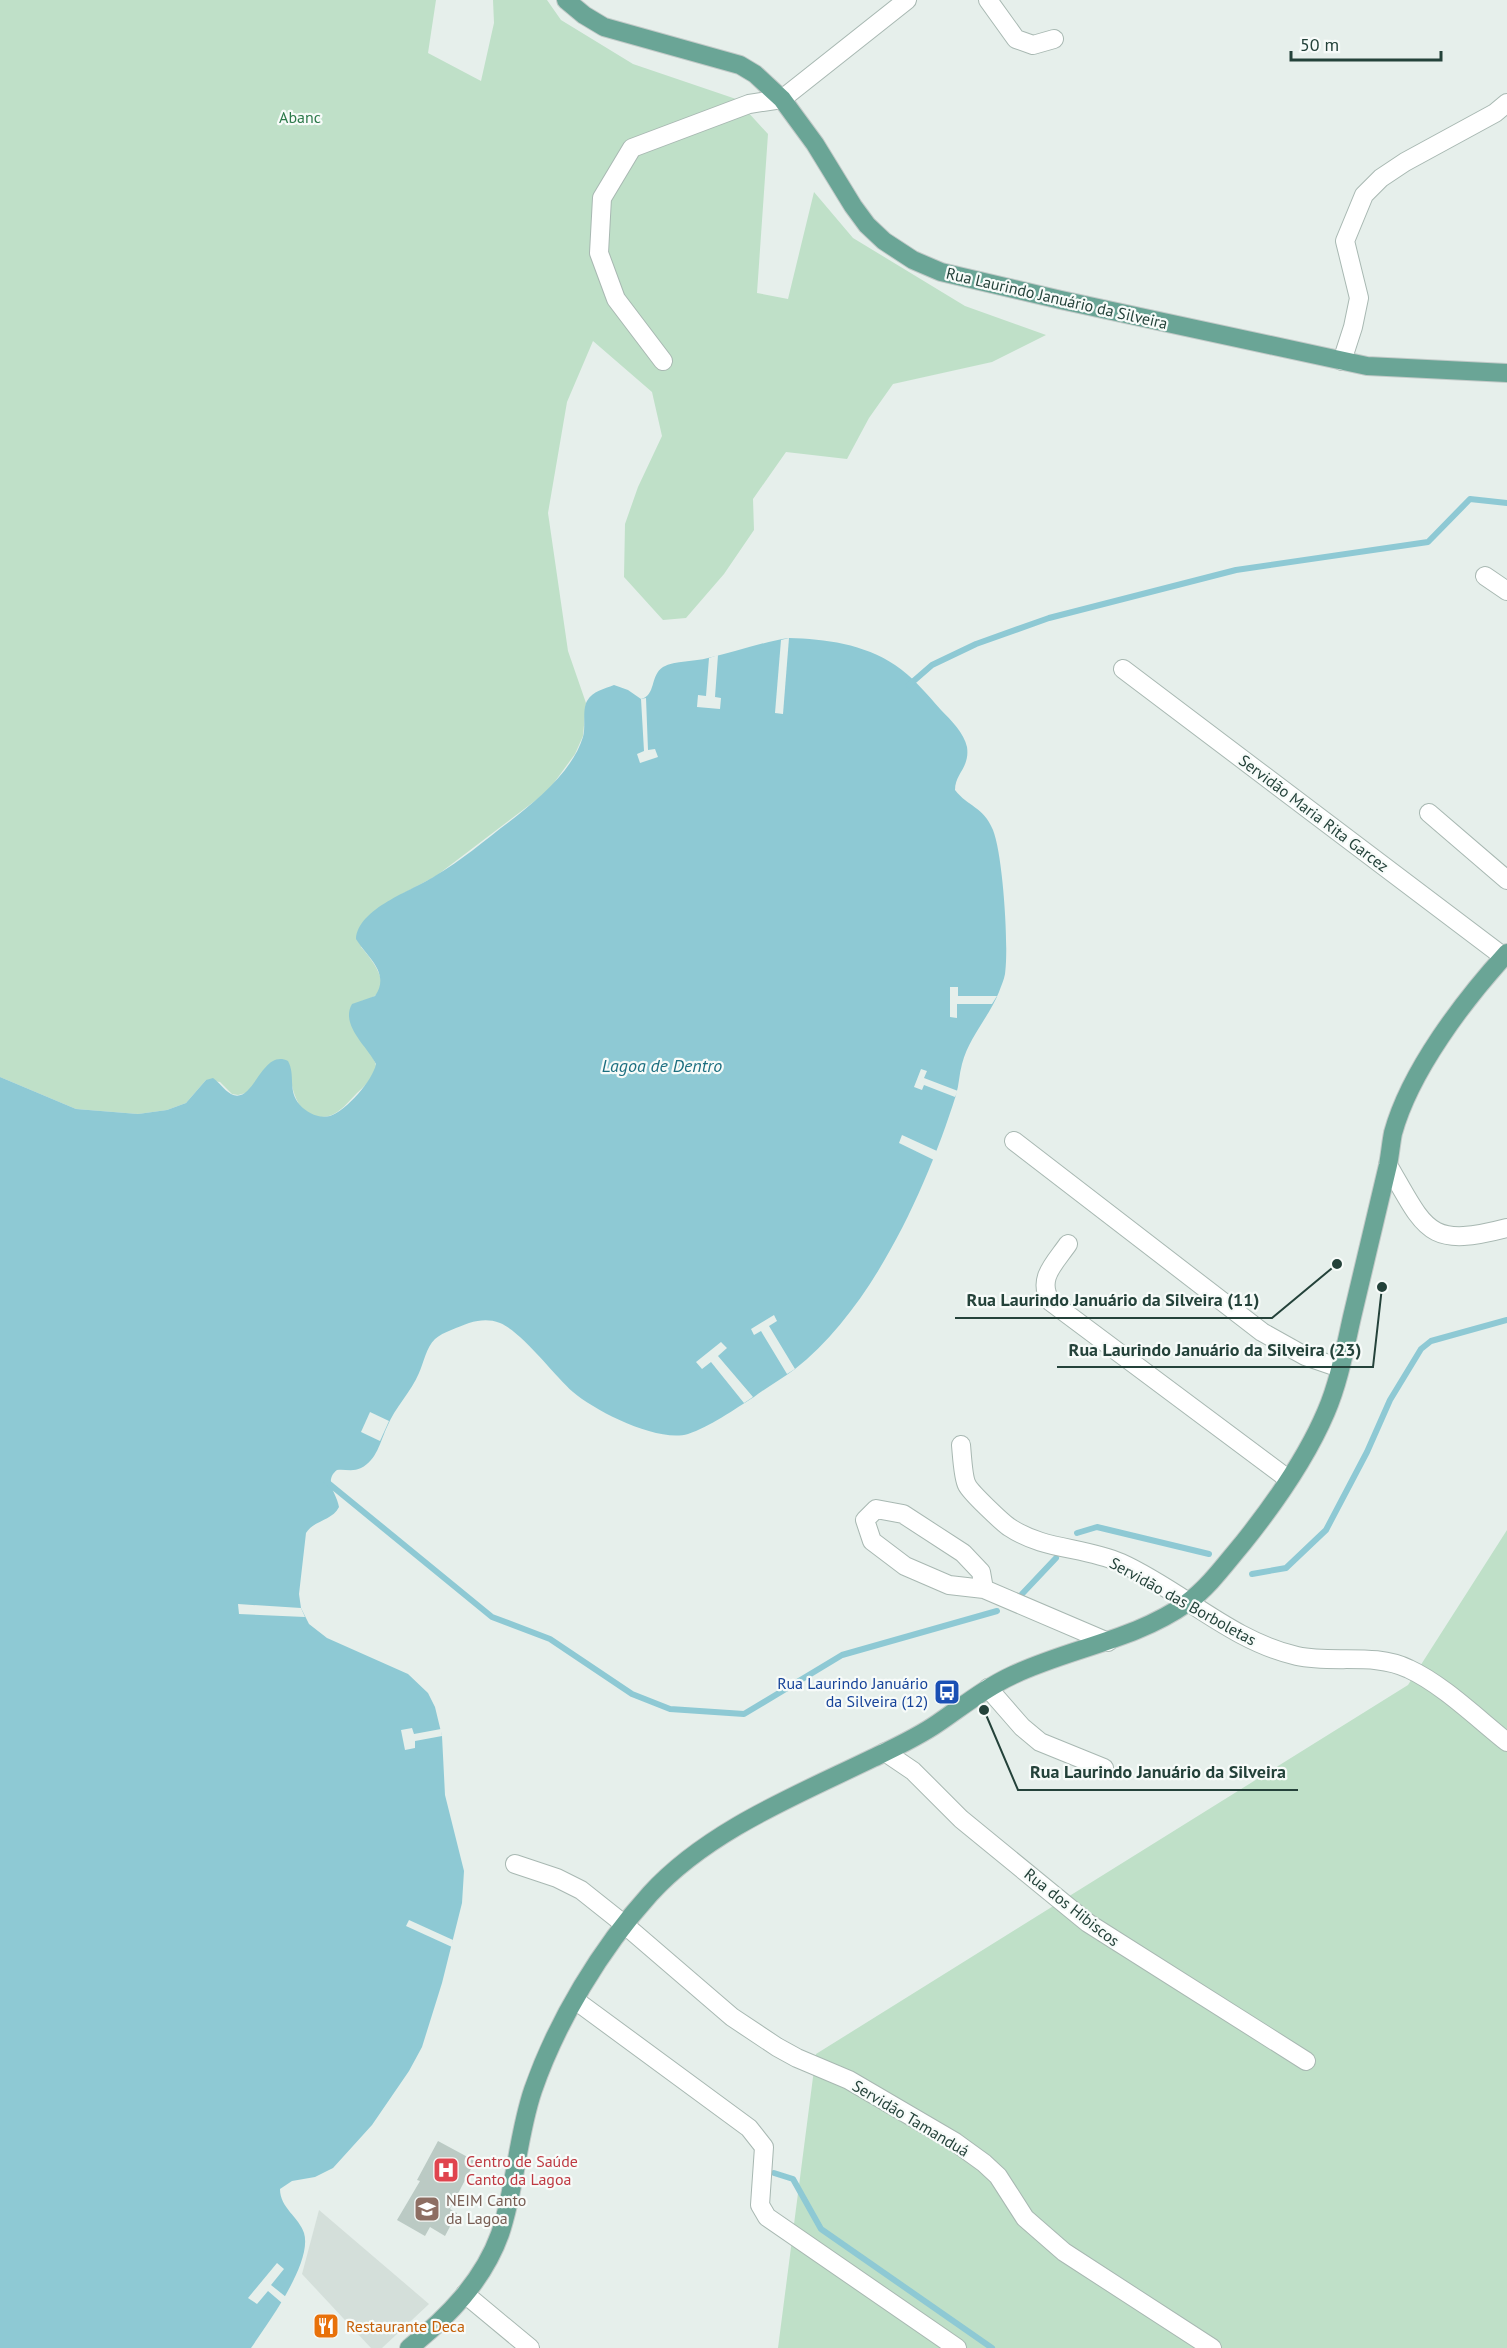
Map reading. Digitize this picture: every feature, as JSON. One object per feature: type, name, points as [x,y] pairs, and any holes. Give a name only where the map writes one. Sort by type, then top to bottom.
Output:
[{"type":"main road","name":"Rua Laurindo Januário da Silveira","points":[[566,0],[584,15],[604,27],[740,65],[755,74],[782,99],[815,144],[867,225],[884,242],[913,260],[941,272],[1342,361],[1404,369],[1507,373]]},
{"type":"main road","points":[[409,2348],[447,2316],[465,2294],[490,2254],[500,2233],[531,2095],[543,2062],[574,2000],[625,1925],[647,1896],[665,1878],[707,1845],[782,1803],[936,1724],[988,1688],[1035,1666],[1108,1642],[1152,1623],[1188,1602],[1254,1528],[1312,1441],[1328,1408],[1340,1368],[1394,1132],[1410,1092],[1449,1026],[1505,955]]},
{"type":"street","points":[[663,361],[616,299],[599,253],[602,198],[632,148],[749,104],[782,99],[907,0]]},
{"type":"street","points":[[988,0],[1016,39],[1033,45],[1054,39]]},
{"type":"street","points":[[1342,361],[1359,298],[1345,241],[1364,195],[1381,178],[1495,113],[1507,103]]},
{"type":"street","points":[[1485,576],[1507,591]]},
{"type":"street","name":"Servidão Maria Rita Garcez","points":[[1123,669],[1505,955]]},
{"type":"street","points":[[1429,813],[1507,880]]},
{"type":"street","points":[[1014,1141],[1262,1332],[1305,1356],[1340,1368]]},
{"type":"street","points":[[1388,1165],[1421,1219],[1428,1228],[1443,1236],[1473,1237],[1507,1228]]},
{"type":"street","points":[[1068,1244],[1045,1280],[1045,1292],[1051,1302],[1288,1479]]},
{"type":"street","name":"Servidão das Borboletas","points":[[961,1445],[966,1485],[1008,1527],[1042,1544],[1096,1553],[1121,1563],[1269,1648],[1299,1657],[1366,1659],[1407,1668],[1426,1678],[1507,1742]]},
{"type":"street","points":[[984,1589],[981,1572],[963,1553],[903,1514],[876,1509],[865,1520],[872,1541],[905,1566],[949,1585],[984,1589],[1108,1642]]},
{"type":"street","points":[[988,1688],[1022,1727],[1040,1742],[1104,1768]]},
{"type":"street","name":"Rua dos Hibiscos","points":[[885,1752],[913,1771],[961,1819],[1088,1923],[1306,2061]]},
{"type":"street","name":"Servidão Tamanduá","points":[[515,1864],[556,1878],[581,1890],[732,2017],[797,2058],[849,2080],[955,2142],[998,2176],[1025,2218],[1042,2235],[1064,2252],[1212,2348]]},
{"type":"street","points":[[574,2000],[749,2128],[764,2147],[760,2205],[767,2217],[957,2348]]},
{"type":"street","points":[[465,2294],[530,2348]]},
{"type":"shaded area","points":[[319,2210],[429,2304],[382,2348],[371,2348],[302,2274]]},
{"type":"green space","name":"Abanc","points":[[0,0],[436,0],[428,53],[481,81],[494,23],[493,0],[547,0],[561,20],[633,64],[736,99],[768,134],[757,293],[788,299],[814,192],[853,238],[965,306],[1046,335],[992,362],[893,384],[869,418],[847,459],[786,452],[753,499],[754,530],[724,574],[686,618],[663,620],[624,577],[625,524],[638,487],[662,436],[652,392],[593,341],[567,402],[548,513],[568,651],[586,703],[583,736],[575,754],[548,791],[436,876],[402,894],[361,947],[377,969],[381,985],[373,997],[362,1001],[368,1042],[376,1067],[366,1085],[341,1110],[329,1116],[318,1117],[303,1109],[294,1093],[290,1066],[246,1093],[232,1094],[220,1082],[206,1080],[186,1103],[167,1110],[138,1114],[76,1109],[0,1077]]},
{"type":"green space","points":[[1507,1530],[1507,2348],[778,2348],[816,2054],[1408,1685]]},
{"type":"water","name":"Lagoa de Dentro","points":[[789,638],[830,641],[857,647],[883,658],[913,680],[953,722],[963,737],[967,754],[955,790],[985,816],[997,842],[1006,923],[1005,976],[995,1001],[965,1054],[956,1095],[944,1131],[913,1206],[873,1280],[823,1343],[795,1369],[754,1397],[688,1434],[675,1436],[644,1430],[596,1408],[573,1392],[518,1335],[500,1323],[477,1321],[451,1330],[435,1339],[427,1351],[416,1380],[390,1420],[371,1460],[358,1469],[337,1470],[333,1474],[331,1483],[339,1507],[336,1512],[314,1525],[306,1533],[299,1594],[301,1608],[309,1624],[327,1638],[408,1674],[428,1693],[435,1707],[442,1736],[445,1795],[464,1871],[462,1903],[442,1983],[422,2047],[409,2071],[372,2125],[333,2168],[315,2177],[292,2181],[280,2189],[283,2202],[302,2227],[305,2246],[302,2260],[287,2293],[251,2348],[0,2348],[0,1077],[76,1109],[138,1114],[167,1110],[186,1103],[206,1080],[213,1078],[231,1094],[239,1095],[246,1092],[271,1062],[279,1059],[288,1061],[294,1094],[303,1108],[322,1117],[336,1113],[351,1102],[370,1078],[376,1064],[356,1035],[349,1020],[352,1004],[375,996],[379,988],[380,980],[376,966],[356,939],[359,928],[366,918],[376,909],[464,857],[542,795],[571,762],[578,750],[584,733],[584,713],[587,701],[596,693],[614,685],[628,690],[641,699],[649,694],[656,675],[663,667]]},
{"type":"pier","points":[[789,638],[783,714],[775,713],[781,640]]},
{"type":"pier","points":[[718,655],[715,697],[721,698],[720,709],[697,707],[698,695],[706,696],[709,658]]},
{"type":"pier","points":[[646,698],[648,750],[655,749],[658,757],[640,763],[637,754],[644,751],[641,699]]},
{"type":"pier","points":[[950,987],[958,987],[958,996],[997,996],[992,1004],[957,1004],[957,1018],[950,1017]]},
{"type":"pier","points":[[921,1069],[927,1071],[924,1078],[958,1091],[955,1097],[924,1085],[922,1090],[914,1087]]},
{"type":"pier","points":[[902,1135],[937,1151],[934,1160],[899,1143]]},
{"type":"pier","points":[[774,1315],[777,1321],[769,1326],[795,1369],[787,1374],[761,1331],[754,1335],[751,1329]]},
{"type":"pier","points":[[721,1342],[727,1348],[718,1356],[753,1397],[744,1403],[711,1362],[702,1369],[696,1362]]},
{"type":"pier","points":[[370,1412],[389,1421],[380,1441],[361,1432]]},
{"type":"pier","points":[[238,1604],[301,1608],[305,1617],[239,1614]]},
{"type":"pier","points":[[412,1728],[414,1734],[441,1729],[442,1736],[415,1741],[415,1748],[405,1750],[401,1730]]},
{"type":"pier","points":[[409,1920],[453,1940],[452,1947],[406,1926]]},
{"type":"pier","points":[[277,2263],[284,2269],[271,2285],[286,2297],[282,2303],[268,2291],[257,2304],[248,2298]]},
{"type":"building","points":[[438,2141],[475,2161],[450,2209],[457,2213],[445,2236],[430,2227],[425,2236],[397,2220],[420,2181],[417,2180]]},
{"type":"waterway","points":[[909,685],[932,665],[976,644],[1049,618],[1236,570],[1428,542],[1470,499],[1507,503]]},
{"type":"waterway","points":[[1252,1574],[1286,1568],[1326,1530],[1367,1452],[1390,1400],[1421,1349],[1431,1341],[1507,1320]]},
{"type":"waterway","points":[[327,1482],[492,1617],[550,1639],[632,1694],[670,1709],[744,1714],[842,1655],[997,1611]]},
{"type":"waterway","points":[[1077,1533],[1097,1527],[1209,1554]]},
{"type":"waterway","points":[[1022,1594],[1056,1558]]},
{"type":"waterway","points":[[774,2173],[793,2179],[821,2229],[992,2348]]},
{"type":"place","name":"Rua Laurindo Januário da Silveira (11)","points":[[1337,1264]]},
{"type":"place","name":"Rua Laurindo Januário da Silveira (23)","points":[[1382,1287]]},
{"type":"place","name":"Rua Laurindo Januário da Silveira (12)","points":[[947,1692]]},
{"type":"place","name":"Rua Laurindo Januário da Silveira","points":[[984,1710]]},
{"type":"place","name":"Centro de Saúde Canto da Lagoa","points":[[446,2170]]},
{"type":"place","name":"NEIM Canto da Lagoa","points":[[427,2209]]},
{"type":"place","name":"Restaurante Deca","points":[[326,2326]]}]
